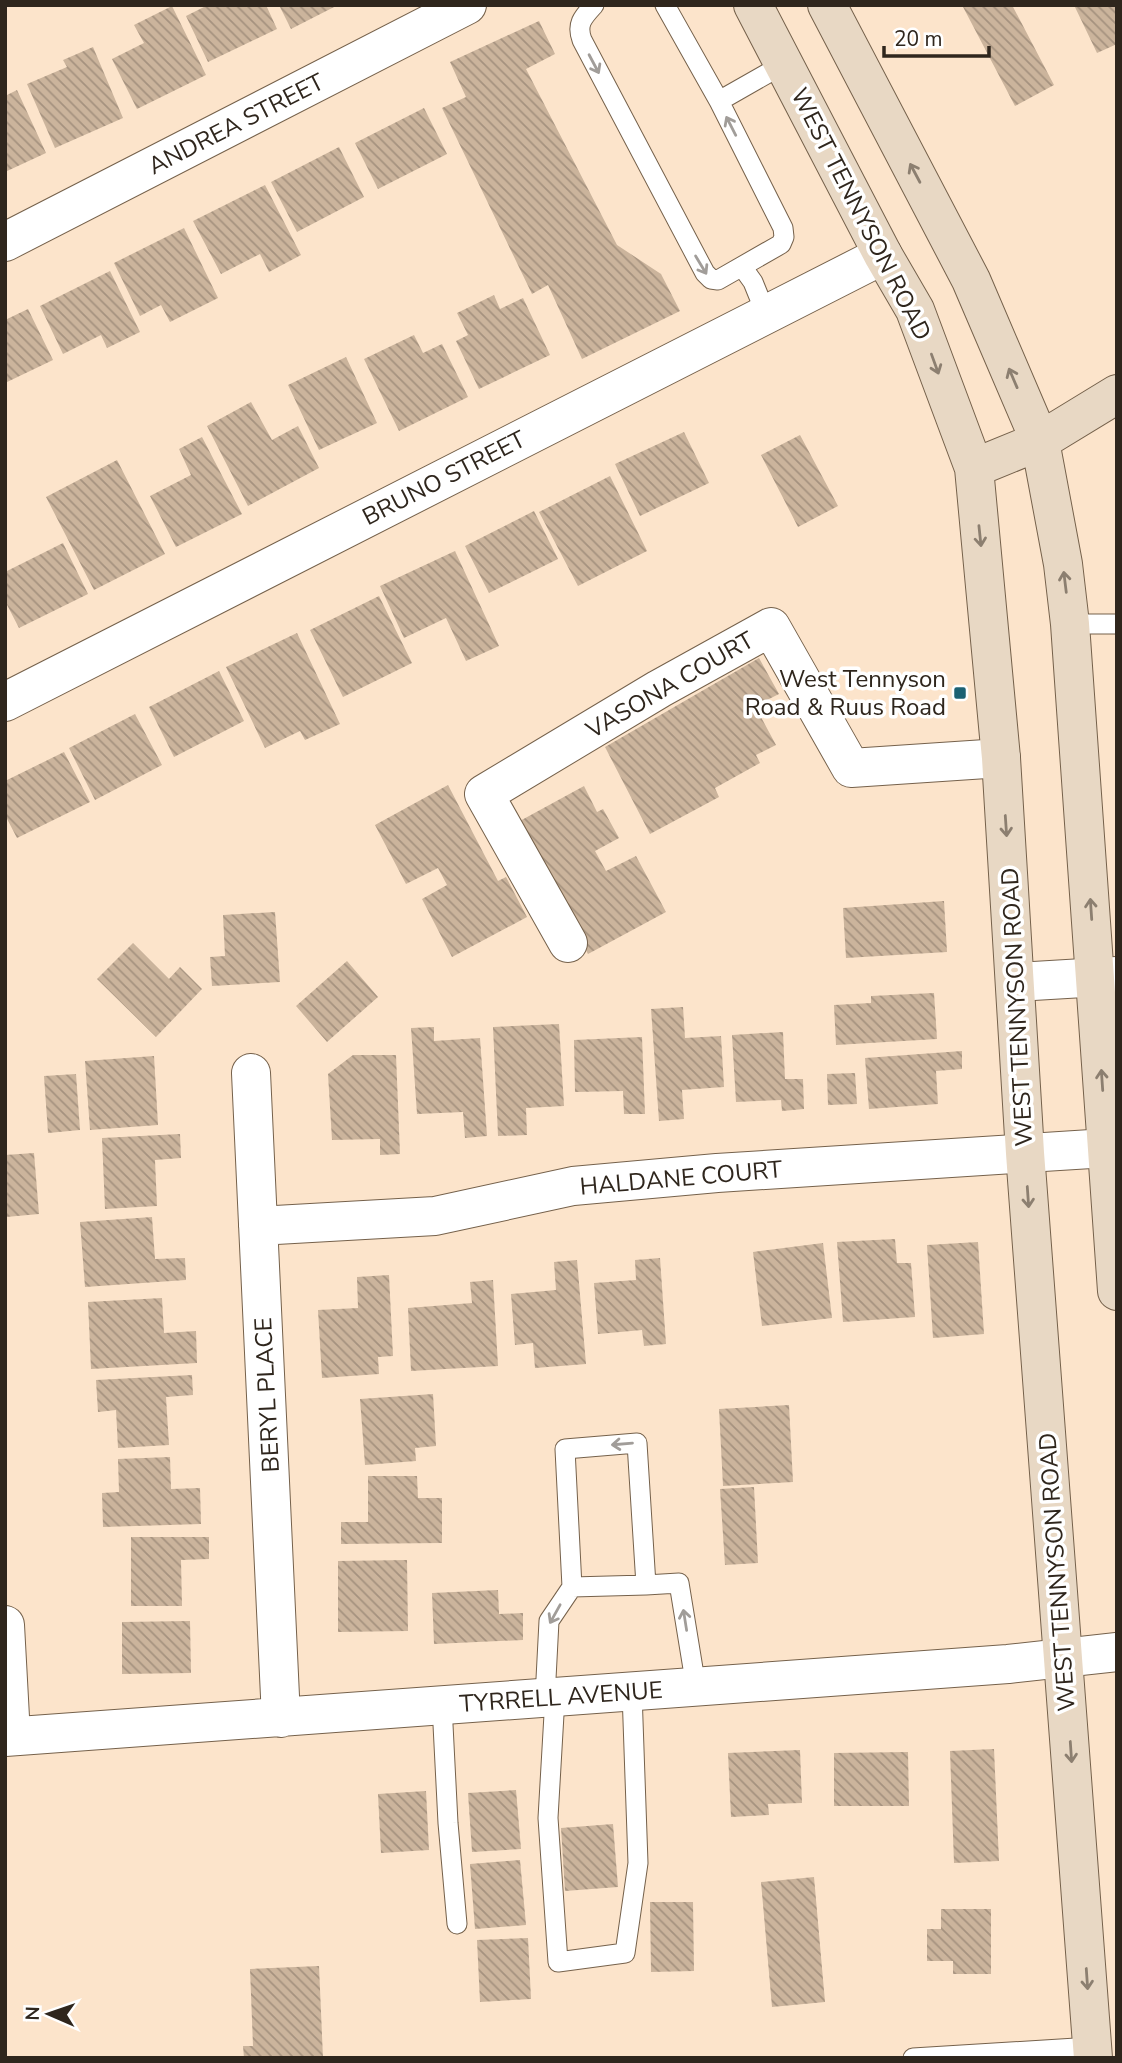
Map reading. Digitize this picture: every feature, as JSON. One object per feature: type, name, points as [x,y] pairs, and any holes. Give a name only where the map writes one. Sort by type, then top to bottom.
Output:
[{"type":"main road","name":"WEST TENNYSON ROAD","points":[[754,5],[883,255],[915,310],[974,468],[1001,758],[1025,1153],[1092,2052]]},
{"type":"main road","points":[[827,5],[971,280],[1040,441],[1063,564],[1106,977],[1107,1148],[1117,1291]]},
{"type":"main road","points":[[974,468],[1040,441],[1117,394]]},
{"type":"street","name":"ANDREA STREET","points":[[5,242],[467,5]]},
{"type":"street","name":"BRUNO STREET","points":[[5,702],[883,255]]},
{"type":"street","name":"VASONA COURT","points":[[568,943],[484,794],[659,689],[771,628],[851,768],[1001,758]]},
{"type":"street","points":[[1016,982],[1106,977]]},
{"type":"street","name":"BERYL PLACE","points":[[251,1073],[272,1479],[281,1718]]},
{"type":"street","name":"HALDANE COURT","points":[[258,1226],[435,1216],[573,1186],[717,1173],[1107,1148]]},
{"type":"street","points":[[5,1625],[8,1736]]},
{"type":"street","name":"TYRRELL AVENUE","points":[[8,1736],[632,1692],[1064,1659],[1117,1652]]},
{"type":"lane","points":[[594,5],[579,25],[582,40],[705,273],[711,279],[718,280],[781,244],[784,237],[783,228],[719,101],[665,5]]},
{"type":"lane","points":[[719,101],[784,64]]},
{"type":"lane","points":[[743,268],[753,282],[766,314]]},
{"type":"lane","points":[[1070,624],[1117,624]]},
{"type":"lane","points":[[632,1692],[638,1863],[625,1953],[558,1962],[548,1818],[549,1621],[572,1587],[565,1449],[637,1443],[646,1585]]},
{"type":"lane","points":[[572,1587],[678,1583],[696,1687]]},
{"type":"lane","points":[[442,1705],[457,1924]]},
{"type":"lane","points":[[913,2058],[1092,2052]]},
{"type":"building","points":[[208,5],[266,5],[277,29],[208,62],[186,16]]},
{"type":"building","points":[[279,5],[338,5],[291,29]]},
{"type":"building","points":[[962,5],[1012,5],[1054,85],[1015,106]]},
{"type":"building","points":[[1074,5],[1117,5],[1117,44],[1097,53]]},
{"type":"building","points":[[172,6],[206,75],[137,109],[112,59],[144,43],[134,25]]},
{"type":"building","points":[[539,21],[555,54],[526,69],[617,245],[661,274],[680,311],[582,359],[548,285],[532,294],[442,108],[466,97],[450,62]]},
{"type":"building","points":[[93,47],[123,118],[55,148],[27,84],[67,67],[63,60]]},
{"type":"building","points":[[17,90],[46,153],[5,172],[5,96]]},
{"type":"building","points":[[424,108],[447,154],[378,189],[355,143]]},
{"type":"building","points":[[339,147],[364,197],[297,232],[271,182]]},
{"type":"building","points":[[265,185],[301,255],[269,272],[260,254],[221,274],[193,221]]},
{"type":"building","points":[[184,228],[218,298],[170,322],[161,305],[140,316],[114,263]]},
{"type":"building","points":[[110,271],[140,332],[107,348],[101,335],[63,354],[40,306]]},
{"type":"building","points":[[494,295],[500,309],[523,298],[550,355],[479,389],[456,341],[468,335],[457,313]]},
{"type":"building","points":[[28,309],[53,360],[5,383],[5,320]]},
{"type":"building","points":[[414,335],[423,353],[442,344],[468,397],[399,431],[364,359]]},
{"type":"building","points":[[346,357],[377,423],[319,450],[288,385]]},
{"type":"building","points":[[251,402],[272,440],[298,426],[319,468],[248,506],[207,426]]},
{"type":"building","points":[[684,432],[709,483],[640,516],[615,464]]},
{"type":"building","points":[[800,435],[838,506],[798,527],[761,455]]},
{"type":"building","points":[[202,437],[242,514],[176,547],[150,496],[191,475],[179,449]]},
{"type":"building","points":[[117,460],[165,554],[94,590],[46,497]]},
{"type":"building","points":[[610,476],[647,551],[578,586],[539,512]]},
{"type":"building","points":[[534,511],[558,559],[489,593],[465,546]]},
{"type":"building","points":[[63,543],[88,594],[19,628],[5,601],[5,572]]},
{"type":"building","points":[[455,551],[499,646],[466,661],[446,618],[404,638],[380,586]]},
{"type":"building","points":[[379,596],[412,663],[343,697],[310,630]]},
{"type":"building","points":[[297,633],[340,724],[305,740],[300,731],[265,748],[226,667]]},
{"type":"building","points":[[759,658],[779,694],[755,706],[776,745],[756,755],[760,763],[715,788],[719,797],[650,834],[605,747]]},
{"type":"building","points":[[219,671],[244,721],[174,757],[149,707]]},
{"type":"building","points":[[135,714],[162,765],[95,800],[69,748]]},
{"type":"building","points":[[64,752],[90,802],[17,838],[5,815],[5,781]]},
{"type":"building","points":[[448,785],[498,881],[506,877],[527,917],[452,957],[422,899],[447,885],[438,868],[406,884],[375,825]]},
{"type":"building","points":[[584,786],[597,812],[603,809],[619,838],[595,851],[606,871],[636,856],[666,912],[588,954],[518,822]]},
{"type":"building","points":[[944,901],[947,952],[846,958],[843,908]]},
{"type":"building","points":[[275,912],[280,982],[212,986],[210,957],[225,956],[223,915]]},
{"type":"building","points":[[133,943],[169,979],[180,967],[202,989],[156,1037],[97,979]]},
{"type":"building","points":[[347,961],[378,997],[327,1042],[296,1006]]},
{"type":"building","points":[[934,993],[937,1039],[836,1045],[834,1005],[871,1003],[871,996]]},
{"type":"building","points":[[683,1007],[685,1038],[721,1036],[724,1087],[682,1090],[684,1119],[659,1121],[651,1009]]},
{"type":"building","points":[[559,1024],[564,1106],[526,1108],[527,1135],[498,1136],[493,1027]]},
{"type":"building","points":[[434,1027],[434,1041],[480,1038],[487,1136],[465,1138],[463,1112],[417,1114],[411,1028]]},
{"type":"building","points":[[783,1032],[785,1079],[803,1079],[804,1109],[782,1111],[781,1100],[736,1102],[732,1035]]},
{"type":"building","points":[[642,1037],[645,1114],[624,1114],[623,1091],[575,1092],[574,1040]]},
{"type":"building","points":[[962,1051],[962,1069],[936,1071],[938,1104],[869,1109],[865,1058]]},
{"type":"building","points":[[353,1055],[396,1055],[400,1154],[380,1155],[380,1139],[332,1140],[328,1074]]},
{"type":"building","points":[[154,1056],[158,1125],[90,1130],[85,1061]]},
{"type":"building","points":[[855,1073],[857,1104],[828,1105],[827,1074]]},
{"type":"building","points":[[76,1074],[80,1130],[48,1133],[44,1076]]},
{"type":"building","points":[[180,1134],[181,1158],[155,1160],[157,1206],[105,1209],[102,1138]]},
{"type":"building","points":[[34,1153],[39,1214],[6,1217],[5,1155]]},
{"type":"building","points":[[152,1217],[155,1259],[185,1258],[186,1280],[85,1287],[80,1222]]},
{"type":"building","points":[[895,1239],[897,1263],[911,1263],[915,1317],[843,1322],[837,1242]]},
{"type":"building","points":[[978,1242],[984,1334],[933,1338],[927,1245]]},
{"type":"building","points":[[823,1243],[832,1318],[762,1326],[753,1252]]},
{"type":"building","points":[[660,1258],[666,1344],[644,1346],[642,1330],[598,1334],[594,1283],[636,1280],[635,1260]]},
{"type":"building","points":[[577,1260],[586,1364],[535,1368],[533,1343],[515,1345],[511,1294],[556,1290],[554,1262]]},
{"type":"building","points":[[389,1275],[393,1356],[378,1357],[379,1374],[322,1378],[318,1310],[358,1308],[357,1277]]},
{"type":"building","points":[[493,1280],[498,1366],[411,1371],[408,1308],[472,1303],[470,1282]]},
{"type":"building","points":[[162,1298],[164,1333],[196,1331],[197,1363],[91,1369],[88,1302]]},
{"type":"building","points":[[192,1375],[193,1395],[166,1397],[169,1445],[118,1448],[116,1410],[98,1412],[96,1380]]},
{"type":"building","points":[[433,1394],[436,1446],[415,1448],[416,1461],[365,1465],[360,1399]]},
{"type":"building","points":[[789,1405],[793,1482],[723,1486],[719,1409]]},
{"type":"building","points":[[170,1457],[171,1489],[200,1488],[201,1524],[103,1527],[102,1493],[119,1492],[118,1459]]},
{"type":"building","points":[[368,1476],[417,1476],[418,1498],[442,1498],[442,1543],[341,1544],[341,1522],[368,1522]]},
{"type":"building","points":[[754,1487],[758,1563],[725,1565],[720,1489]]},
{"type":"building","points":[[131,1537],[209,1537],[209,1559],[181,1560],[182,1606],[131,1606]]},
{"type":"building","points":[[407,1560],[408,1631],[338,1632],[338,1561]]},
{"type":"building","points":[[498,1590],[499,1614],[523,1613],[523,1640],[434,1644],[432,1593]]},
{"type":"building","points":[[190,1621],[191,1673],[122,1674],[122,1622]]},
{"type":"building","points":[[994,1749],[999,1861],[954,1863],[950,1751]]},
{"type":"building","points":[[800,1750],[802,1803],[768,1804],[769,1815],[731,1817],[728,1753]]},
{"type":"building","points":[[908,1752],[909,1806],[834,1806],[834,1753]]},
{"type":"building","points":[[516,1790],[521,1849],[472,1852],[468,1793]]},
{"type":"building","points":[[426,1791],[429,1850],[381,1853],[378,1794]]},
{"type":"building","points":[[613,1824],[618,1887],[565,1891],[561,1828]]},
{"type":"building","points":[[520,1860],[526,1925],[475,1929],[470,1864]]},
{"type":"building","points":[[814,1877],[825,2002],[772,2007],[761,1882]]},
{"type":"building","points":[[650,1902],[693,1902],[694,1971],[651,1972]]},
{"type":"building","points":[[941,1909],[991,1909],[991,1974],[953,1974],[953,1961],[927,1961],[927,1929],[941,1929]]},
{"type":"building","points":[[528,1938],[531,1999],[480,2002],[477,1940]]},
{"type":"building","points":[[319,1966],[323,2058],[244,2058],[243,2046],[253,2046],[250,1969]]},
{"type":"place","name":"West Tennyson Road & Ruus Road","points":[[960,693]]}]
